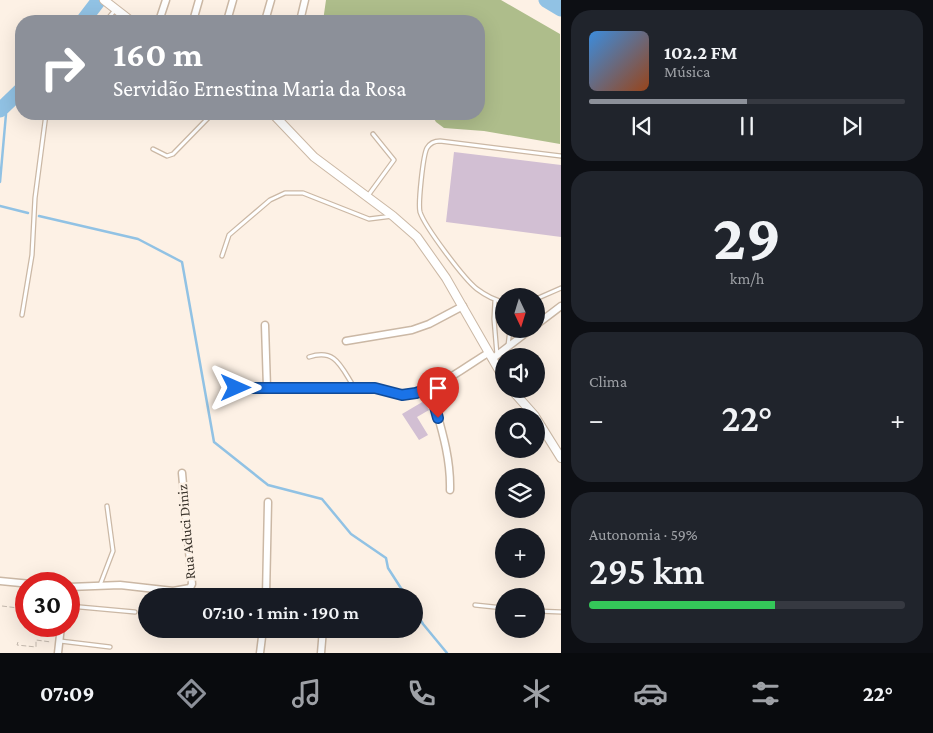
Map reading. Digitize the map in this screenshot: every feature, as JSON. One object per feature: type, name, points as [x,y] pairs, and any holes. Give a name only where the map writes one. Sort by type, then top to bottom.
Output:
[{"type":"street","points":[[161,15],[166,0]]},
{"type":"street","points":[[195,15],[199,0]]},
{"type":"street","points":[[229,15],[233,0]]},
{"type":"street","points":[[267,15],[271,0]]},
{"type":"street","points":[[301,15],[305,0]]},
{"type":"street","points":[[106,2],[123,15]]},
{"type":"street","points":[[279,120],[314,157],[393,216],[425,247],[463,306],[495,362]]},
{"type":"street","points":[[346,341],[412,330],[429,324],[463,306]]},
{"type":"street","points":[[545,318],[560,306]]},
{"type":"street","points":[[265,324],[267,388]]},
{"type":"street","points":[[236,388],[355,388],[382,389],[402,395],[416,393],[430,388],[492,356],[519,338]]},
{"type":"street","points":[[430,388],[447,448],[450,467],[450,490]]},
{"type":"street","points":[[519,398],[527,408]]},
{"type":"street","points":[[545,433],[560,458]]},
{"type":"street","name":"Rua Aduci Diniz","points":[[80,587],[120,585],[173,591],[190,588],[192,584],[182,473]]},
{"type":"street","points":[[266,588],[268,502]]},
{"type":"street","points":[[0,581],[15,582]]},
{"type":"street","points":[[58,653],[60,637]]},
{"type":"street","points":[[260,653],[261,638]]},
{"type":"street","points":[[321,653],[322,638]]},
{"type":"lane","points":[[111,15],[116,10]]},
{"type":"lane","points":[[22,315],[32,254],[35,198],[45,120]]},
{"type":"lane","points":[[153,149],[164,156],[170,156],[206,120]]},
{"type":"lane","points":[[367,197],[394,160],[373,134]]},
{"type":"lane","points":[[492,356],[495,300],[475,288],[450,257],[424,219],[419,203],[426,150],[434,142],[440,140],[560,156]]},
{"type":"lane","points":[[222,256],[229,235],[270,200],[286,193],[303,193],[369,219],[393,216]]},
{"type":"lane","points":[[545,295],[560,288]]},
{"type":"lane","points":[[508,346],[509,338]]},
{"type":"lane","points":[[308,357],[321,353],[332,356],[355,388]]},
{"type":"lane","points":[[100,586],[113,551],[107,506]]},
{"type":"lane","points":[[475,605],[495,607]]},
{"type":"lane","points":[[80,607],[135,612]]},
{"type":"lane","points":[[545,611],[560,612]]},
{"type":"lane","points":[[59,642],[110,647]]},
{"type":"path","points":[[2,606],[15,608]]},
{"type":"path","points":[[18,642],[17,645],[36,647],[36,640],[59,642]]},
{"type":"green space","points":[[326,0],[501,0],[560,34],[560,144],[484,131],[444,128],[435,120],[485,120],[485,15],[324,15]]},
{"type":"building","points":[[454,152],[561,165],[561,237],[446,222]]},
{"type":"building","points":[[424,401],[429,410],[417,417],[428,435],[419,440],[402,414]]},
{"type":"waterway","points":[[88,15],[99,0]]},
{"type":"waterway","points":[[546,0],[561,9]]},
{"type":"waterway","points":[[0,110],[15,96]]},
{"type":"waterway","points":[[0,182],[6,114],[3,108]]},
{"type":"waterway","points":[[0,206],[28,213]]},
{"type":"waterway","points":[[39,216],[138,239],[182,262],[214,442],[268,485],[322,499],[351,534],[386,558],[388,568],[401,588]]},
{"type":"waterway","points":[[423,624],[447,653]]},
{"type":"route","points":[[236,388],[375,388],[402,395],[430,388],[438,418]]}]
